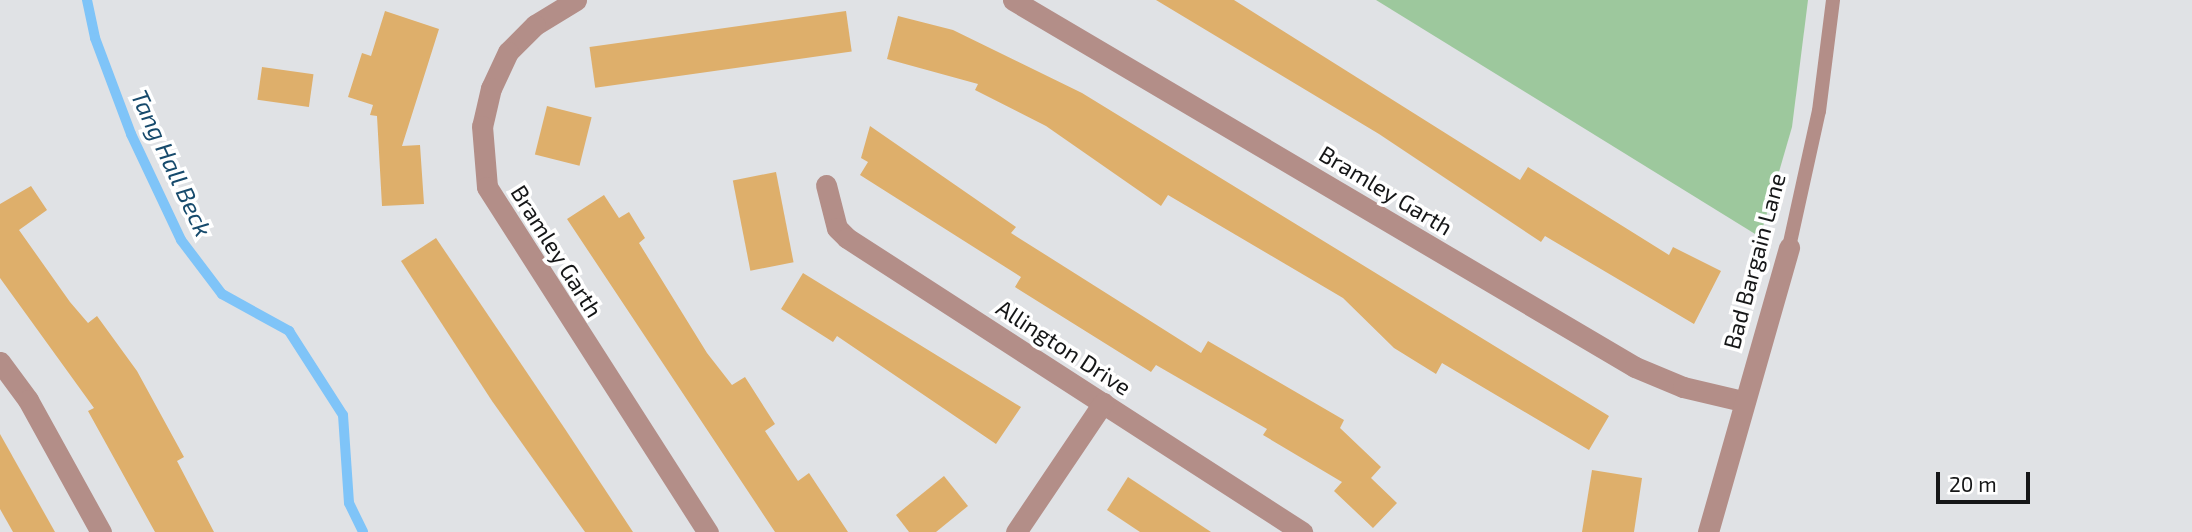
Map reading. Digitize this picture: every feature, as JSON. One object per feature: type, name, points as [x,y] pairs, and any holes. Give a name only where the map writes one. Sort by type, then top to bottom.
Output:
[{"type":"street","name":"Bramley Garth","points":[[576,0],[535,25],[508,52],[491,88],[481,136],[487,187],[708,532]]},
{"type":"street","name":"Bramley Garth","points":[[1013,0],[1635,367],[1683,387],[1742,401]]},
{"type":"street","name":"Allington Drive","points":[[826,185],[838,228],[847,238],[1302,532]]},
{"type":"street","name":"Bad Bargain Lane","points":[[1708,532],[1742,401],[1790,247]]},
{"type":"street","points":[[0,362],[28,400],[102,532]]},
{"type":"street","points":[[1016,532],[1103,403]]},
{"type":"lane","name":"Bad Bargain Lane","points":[[1790,247],[1819,111],[1833,0]]},
{"type":"green space","points":[[1376,0],[1808,0],[1792,127],[1760,237]]},
{"type":"building","points":[[1156,0],[1234,0],[1520,180],[1528,167],[1669,255],[1673,247],[1721,271],[1694,324],[1545,236],[1541,242],[1379,134]]},
{"type":"building","points":[[385,11],[439,29],[402,146],[420,145],[424,204],[382,206],[377,116],[370,115],[373,105],[348,97],[362,53],[371,56]]},
{"type":"building","points":[[846,11],[852,52],[595,88],[590,47]]},
{"type":"building","points":[[898,16],[953,30],[1082,93],[1609,416],[1589,450],[1442,363],[1436,374],[1394,348],[1343,298],[1168,195],[1161,206],[1046,126],[975,90],[978,84],[887,59]]},
{"type":"building","points":[[262,67],[313,74],[309,107],[257,100]]},
{"type":"building","points":[[547,106],[592,117],[580,166],[535,155]]},
{"type":"building","points":[[870,126],[1016,227],[1011,233],[1201,353],[1208,341],[1344,420],[1340,428],[1381,467],[1371,478],[1397,503],[1373,528],[1334,491],[1342,482],[1263,435],[1267,429],[1156,365],[1151,372],[1015,287],[1021,277],[860,175],[868,162],[861,158]]},
{"type":"building","points":[[776,172],[794,262],[750,271],[733,180]]},
{"type":"building","points":[[31,186],[47,210],[19,230],[70,302],[88,323],[97,316],[137,371],[184,457],[177,461],[214,532],[155,532],[88,411],[94,408],[0,278],[0,204]]},
{"type":"building","points":[[604,195],[619,218],[629,212],[645,238],[639,243],[707,353],[732,385],[745,377],[775,424],[765,431],[798,481],[809,473],[848,532],[775,532],[567,219]]},
{"type":"building","points":[[436,238],[633,532],[585,532],[492,401],[401,261]]},
{"type":"building","points":[[803,273],[1021,407],[996,444],[837,336],[833,342],[781,309]]},
{"type":"building","points":[[0,434],[55,532],[13,532],[0,509]]},
{"type":"building","points":[[1592,470],[1642,478],[1634,532],[1582,532]]},
{"type":"building","points":[[944,476],[968,506],[936,532],[909,532],[896,515]]},
{"type":"building","points":[[1128,477],[1211,532],[1140,532],[1107,510]]},
{"type":"waterway","name":"Tang Hall Beck","points":[[87,0],[95,38],[131,134],[181,240],[222,294],[289,331],[343,415],[349,503],[363,532]]}]
